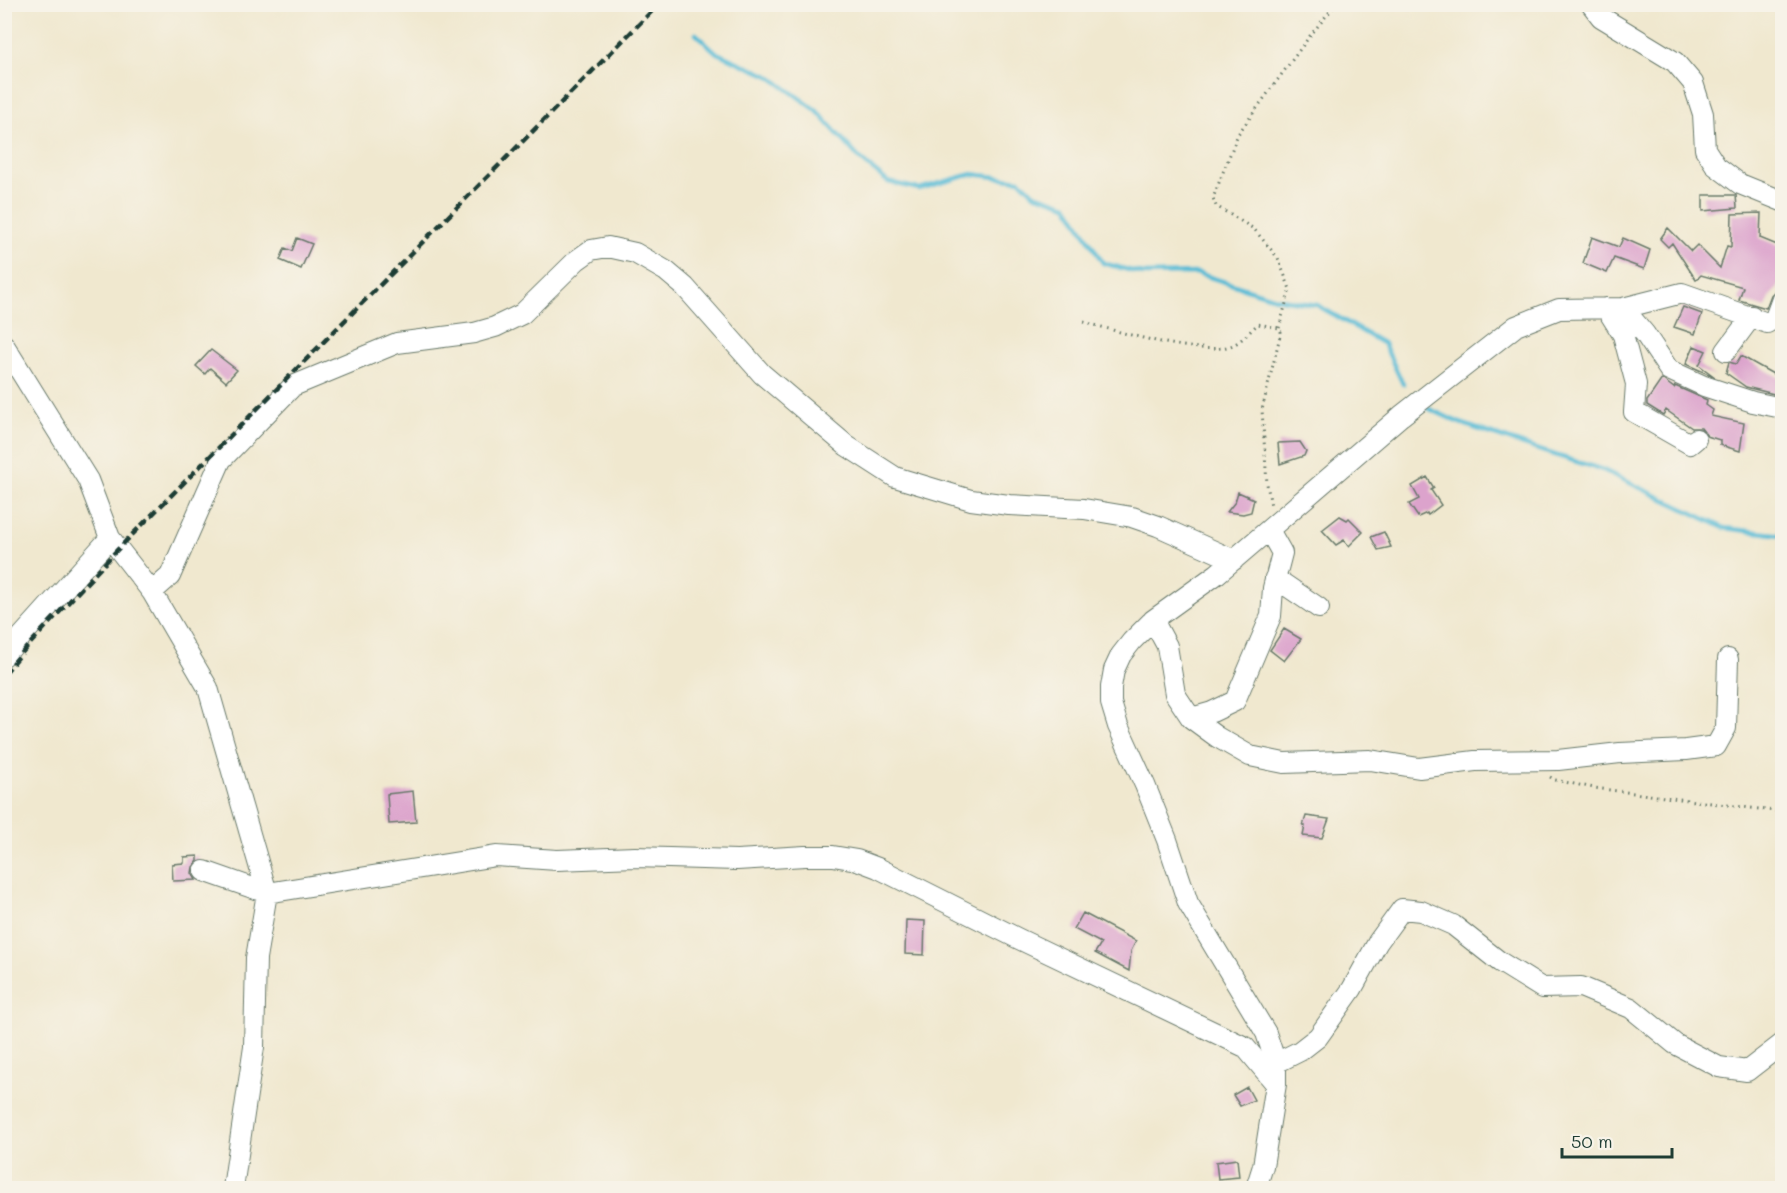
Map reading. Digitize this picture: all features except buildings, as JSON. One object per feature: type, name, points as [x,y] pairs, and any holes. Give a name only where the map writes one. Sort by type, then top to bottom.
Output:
[{"type":"street","points":[[1591,4],[1601,17],[1675,62],[1693,83],[1703,114],[1705,148],[1716,166],[1740,184],[1782,201]]},
{"type":"street","points":[[152,592],[170,576],[221,460],[293,386],[397,343],[474,333],[495,327],[522,314],[577,260],[591,250],[608,247],[635,253],[666,271],[685,287],[762,374],[847,446],[894,477],[971,500],[1084,509],[1132,518],[1158,526],[1234,560]]},
{"type":"street","points":[[1256,1188],[1263,1166],[1276,1084],[1276,1063],[1266,1033],[1188,903],[1167,840],[1118,726],[1111,703],[1111,687],[1114,670],[1121,655],[1132,640],[1153,621],[1234,560],[1401,416],[1516,326],[1558,309],[1614,308],[1682,293],[1767,323],[1775,318],[1782,299]]},
{"type":"street","points":[[1614,308],[1645,334],[1669,370],[1704,386],[1753,402],[1782,408]]},
{"type":"street","points":[[1614,308],[1636,384],[1634,412],[1690,444],[1696,439]]},
{"type":"street","points":[[1726,351],[1752,316]]},
{"type":"street","points":[[4,345],[88,480],[110,538],[152,592],[208,688],[267,893],[256,958],[254,1047],[233,1188]]},
{"type":"street","points":[[1191,718],[1212,712],[1235,701],[1271,616],[1272,588],[1282,553],[1271,528]]},
{"type":"street","points":[[4,656],[110,538]]},
{"type":"street","points":[[1275,578],[1319,608]]},
{"type":"street","points":[[1153,621],[1167,645],[1175,694],[1191,718],[1217,737],[1250,756],[1284,763],[1370,759],[1419,768],[1475,761],[1558,760],[1716,746],[1726,728],[1728,659]]},
{"type":"street","points":[[204,871],[267,893],[496,856],[557,860],[635,857],[737,860],[806,855],[857,860],[878,868],[1019,939],[1245,1047],[1276,1084]]},
{"type":"street","points":[[1276,1063],[1300,1051],[1318,1037],[1352,989],[1378,942],[1402,909],[1421,911],[1453,925],[1500,962],[1542,988],[1581,987],[1631,1008],[1675,1044],[1719,1067],[1747,1071],[1782,1044]]},
{"type":"path","points":[[1271,528],[1262,410],[1281,332],[1279,328],[1290,291],[1278,258],[1254,229],[1216,206],[1213,198],[1238,135],[1309,37],[1336,4]]},
{"type":"path","points":[[1084,322],[1131,335],[1208,350],[1234,345],[1258,324],[1279,328]]},
{"type":"path","points":[[1547,775],[1555,780],[1594,788],[1782,812]]},
{"type":"waterway","points":[[696,34],[717,53],[769,76],[816,110],[860,159],[888,182],[919,189],[972,174],[1020,180],[1034,194],[1067,205],[1103,263],[1143,274],[1197,273],[1275,298],[1317,305],[1384,344],[1403,384]]},
{"type":"waterway","points":[[1423,406],[1460,423],[1603,470],[1724,528],[1782,535]]},
{"type":"railway","points":[[4,674],[118,549],[659,4]]}]
